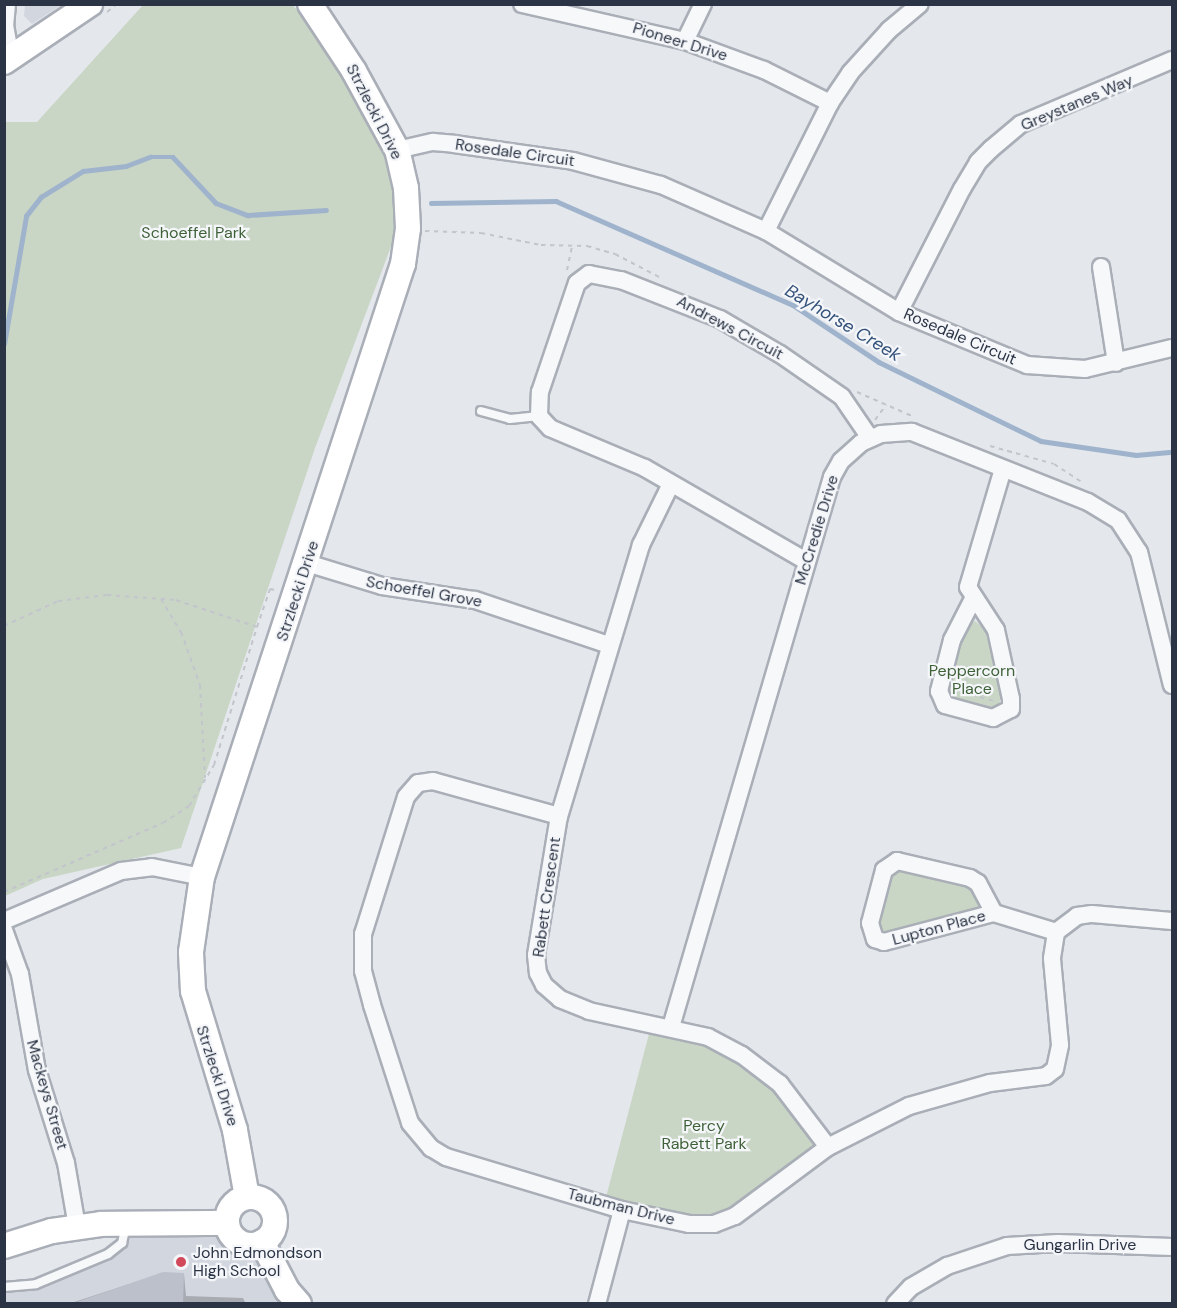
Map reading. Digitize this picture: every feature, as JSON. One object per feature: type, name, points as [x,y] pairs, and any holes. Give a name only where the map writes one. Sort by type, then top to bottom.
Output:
[{"type":"street","points":[[7,4],[5,25],[8,60],[90,4]]},
{"type":"street","name":"Strzlecki Drive","points":[[247,1197],[235,1130],[193,991],[191,952],[202,877],[296,597],[405,256],[409,209],[397,150],[354,71],[310,4]]},
{"type":"street","points":[[685,41],[704,4]]},
{"type":"street","points":[[766,231],[830,104],[870,48],[920,4]]},
{"type":"street","name":"Pioneer Drive","points":[[527,5],[685,41],[764,70],[830,104]]},
{"type":"street","name":"Greystanes Way","points":[[899,312],[962,189],[978,162],[991,149],[1021,124],[1172,62]]},
{"type":"street","name":"Rosedale Circuit","points":[[397,150],[433,142],[454,144],[597,166],[690,195],[766,231],[899,312],[1027,365],[1085,369],[1173,348]]},
{"type":"street","points":[[1101,267],[1116,363]]},
{"type":"street","name":"Andrews Circuit","points":[[577,283],[589,274],[621,280],[720,319],[780,354],[842,398],[872,430]]},
{"type":"street","points":[[577,283],[540,392],[539,416],[550,428],[611,451],[806,561]]},
{"type":"street","points":[[872,430],[912,432],[1095,506],[1118,520],[1135,543],[1173,685]]},
{"type":"street","name":"McCredie Drive","points":[[671,1028],[806,561],[837,466],[872,430]]},
{"type":"street","points":[[974,599],[952,640],[939,691],[945,705],[993,718],[1011,709],[1011,699],[996,630],[968,587],[1003,469]]},
{"type":"street","name":"Rabett Crescent","points":[[670,486],[650,519],[609,645],[559,816],[536,955],[544,985],[560,999],[589,1011],[639,1025],[671,1028],[708,1038],[742,1055],[780,1084],[828,1147]]},
{"type":"street","name":"Schoeffel Grove","points":[[307,563],[382,586],[475,600],[609,645]]},
{"type":"street","name":"Taubman Drive","points":[[559,816],[432,781],[418,783],[406,797],[363,934],[363,971],[410,1123],[419,1138],[446,1157],[622,1210],[689,1224],[714,1224],[758,1203],[828,1147],[920,1102],[990,1083],[1046,1076],[1055,1069],[1060,1045],[1052,958],[1056,932]]},
{"type":"street","name":"Lupton Place","points":[[994,913],[978,883],[970,878],[897,861],[884,870],[870,923],[875,939],[897,942],[994,913],[1056,932]]},
{"type":"street","points":[[4,921],[121,871],[152,867],[202,877]]},
{"type":"street","points":[[1056,932],[1077,916],[1092,914],[1173,921]]},
{"type":"street","name":"Mackeys Street","points":[[4,930],[20,974],[37,1070],[66,1162],[77,1227]]},
{"type":"street","points":[[247,1197],[260,1198],[273,1210],[274,1228],[262,1242],[240,1243],[232,1236],[226,1223],[232,1206],[247,1197]]},
{"type":"street","points":[[597,1304],[622,1210]]},
{"type":"street","points":[[4,1246],[77,1227],[126,1222],[226,1223]]},
{"type":"street","points":[[262,1242],[284,1284],[300,1304]]},
{"type":"street","name":"Gungarlin Drive","points":[[895,1304],[911,1287],[946,1266],[1007,1246],[1058,1243],[1173,1247]]},
{"type":"lane","points":[[481,411],[510,419],[539,416]]},
{"type":"lane","points":[[4,1287],[36,1284],[114,1251],[122,1243],[126,1222]]},
{"type":"path","points":[[419,226],[426,231],[482,233],[572,247],[587,246],[615,254],[668,281]]},
{"type":"path","points":[[572,247],[567,272],[577,283]]},
{"type":"path","points":[[853,389],[915,417]]},
{"type":"path","points":[[872,430],[886,405]]},
{"type":"path","points":[[983,445],[1011,449],[1054,464],[1084,484],[1095,506]]},
{"type":"path","points":[[4,892],[163,823],[189,806],[214,765],[270,589],[296,597]]},
{"type":"path","points":[[4,626],[58,601],[80,596],[176,600],[257,627]]},
{"type":"path","points":[[161,599],[181,632],[200,685],[205,778]]},
{"type":"path","points":[[962,689],[967,679]]},
{"type":"path","points":[[979,694],[981,688]]},
{"type":"shaded area","points":[[25,4],[61,5],[32,24],[24,16]]},
{"type":"shaded area","name":"John Edmondson High School","points":[[229,1232],[240,1243],[256,1245],[299,1303],[5,1303],[4,1287],[15,1288],[108,1254],[125,1233]]},
{"type":"green space","name":"Schoeffel Park","points":[[143,5],[293,5],[351,82],[396,171],[401,220],[315,448],[181,848],[43,879],[5,896],[4,122],[37,122]]},
{"type":"green space","name":"Peppercorn Place","points":[[975,621],[988,632],[1003,693],[999,704],[990,710],[959,705],[945,693],[961,631]]},
{"type":"green space","points":[[900,865],[971,885],[986,911],[895,937],[881,932],[877,919],[891,869]]},
{"type":"green space","name":"Percy Rabett Park","points":[[649,1034],[704,1044],[741,1063],[768,1085],[820,1146],[738,1206],[714,1215],[672,1215],[606,1197]]},
{"type":"building","points":[[163,1272],[184,1273],[183,1304],[71,1304]]},
{"type":"waterway","name":"Bayhorse Creek","points":[[4,344],[26,216],[41,197],[83,171],[126,166],[150,157],[173,157],[216,203],[248,215],[326,210]]},
{"type":"waterway","name":"Bayhorse Creek","points":[[431,203],[556,201],[793,305],[879,362],[1041,441],[1136,455],[1172,452]]},
{"type":"place","name":"John Edmondson High School","points":[[181,1262]]}]
